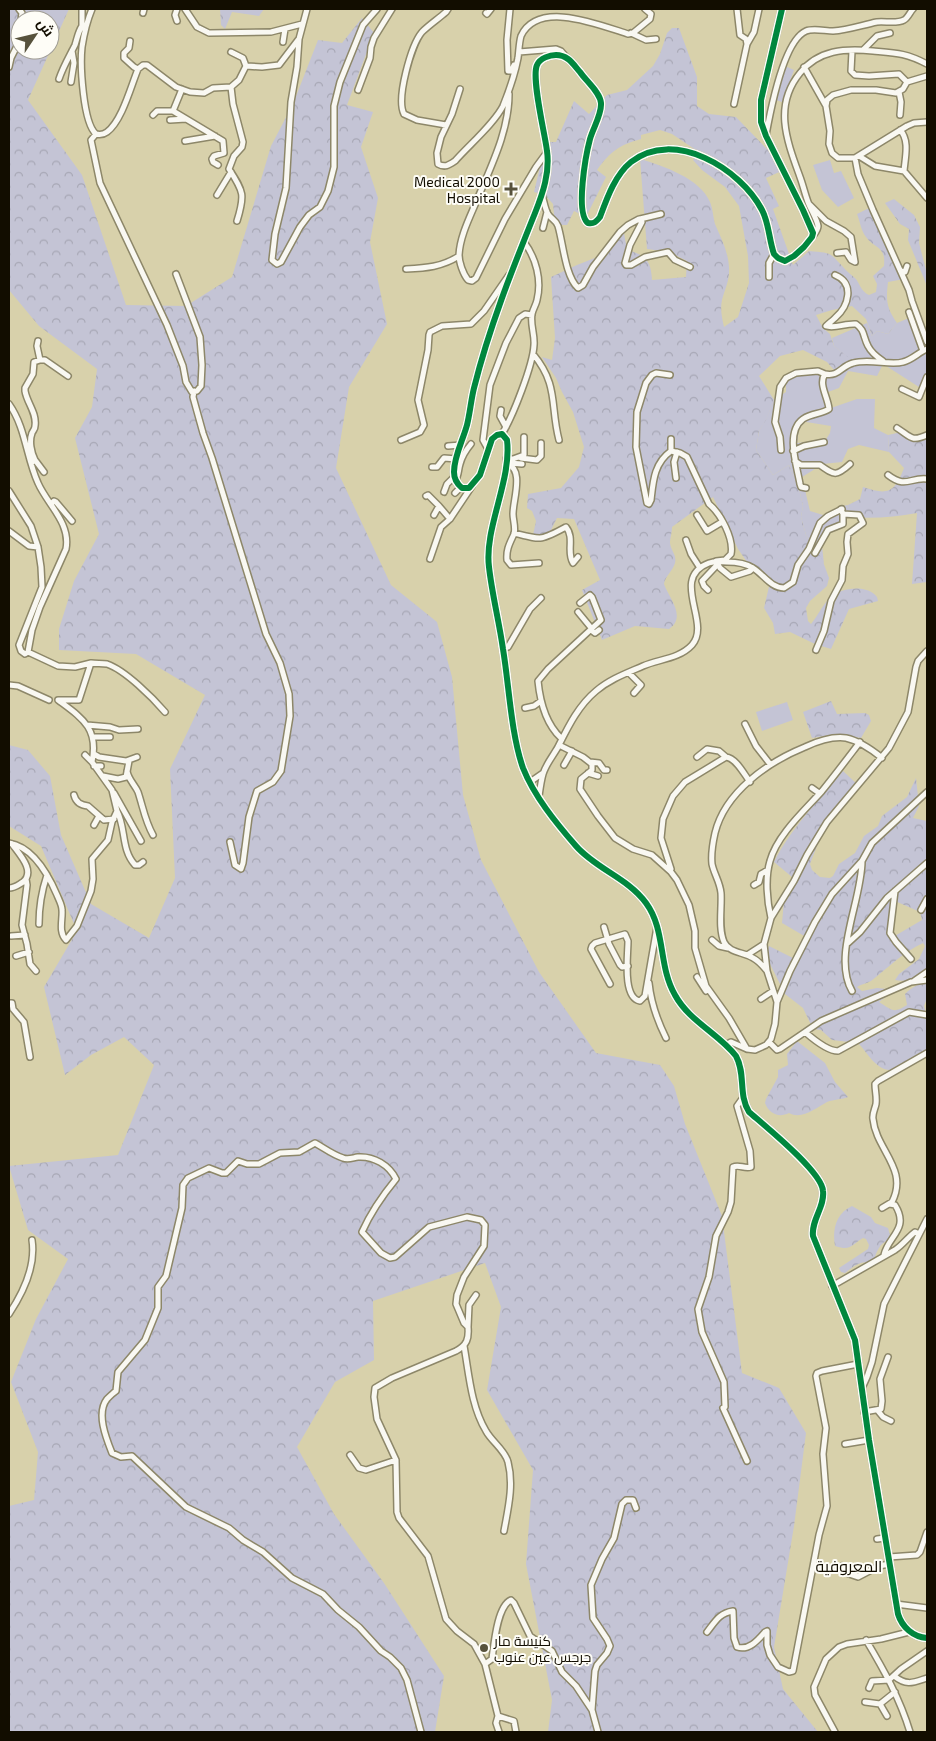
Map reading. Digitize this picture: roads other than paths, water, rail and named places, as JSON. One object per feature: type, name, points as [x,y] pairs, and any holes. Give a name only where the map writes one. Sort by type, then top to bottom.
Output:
[{"type":"street","points":[[82,9],[83,41]]},
{"type":"street","points":[[92,9],[82,50],[84,96],[89,125],[96,134],[102,135],[113,126],[121,112],[138,69],[143,65],[147,65],[182,89],[190,92],[204,93],[213,88],[231,87],[239,80],[246,66],[243,58],[231,52]]},
{"type":"street","points":[[177,9],[175,15],[177,21]]},
{"type":"street","points":[[307,9],[299,39],[297,68],[291,102],[286,188],[273,242],[272,260],[277,264],[281,262],[307,217],[322,205],[328,191],[334,167],[334,106],[338,89],[363,25],[377,9]]},
{"type":"street","points":[[358,90],[370,58],[371,47],[392,9]]},
{"type":"street","points":[[446,125],[412,118],[404,114],[402,104],[406,74],[415,45],[421,34],[448,9]]},
{"type":"street","points":[[487,9],[487,14],[491,9]]},
{"type":"street","points":[[510,9],[506,66],[508,71],[512,70],[518,54]]},
{"type":"street","points":[[631,34],[651,18],[645,9]]},
{"type":"street","points":[[737,9],[740,35],[746,39],[747,44]]},
{"type":"street","points":[[734,104],[747,44],[754,32],[759,9]]},
{"type":"street","points":[[782,9],[761,100],[761,122],[766,136],[812,229],[812,238]]},
{"type":"street","points":[[766,136],[769,111],[779,75],[800,34],[808,30],[857,28],[884,21],[902,21],[905,20],[913,9]]},
{"type":"street","points":[[187,10],[197,27],[209,33],[265,33],[302,24]]},
{"type":"street","points":[[570,12],[646,40],[656,39]]},
{"type":"street","points":[[460,89],[437,153],[438,164],[444,166],[455,161],[502,107],[509,88],[521,36],[531,19],[541,13]]},
{"type":"street","points":[[59,79],[82,26]]},
{"type":"street","points":[[283,42],[285,29]]},
{"type":"street","points":[[863,51],[877,36],[890,33]]},
{"type":"street","points":[[246,66],[268,67],[279,65],[299,39]]},
{"type":"street","points":[[130,41],[129,48],[124,53],[124,58],[138,69]]},
{"type":"street","points":[[518,54],[556,49],[561,51],[592,87],[601,101],[601,108],[590,138],[586,157],[582,201],[584,221],[592,224],[596,222],[623,169],[631,162],[651,152],[670,149],[680,150],[709,159],[750,191],[763,211],[774,254],[780,259],[789,259],[804,247],[818,230],[791,154],[784,118],[786,96],[804,67],[822,54],[852,51],[895,52],[909,55],[927,64]]},
{"type":"street","points":[[71,82],[74,63],[72,51]]},
{"type":"street","points":[[852,51],[852,71],[855,75],[896,74],[902,75],[908,82]]},
{"type":"street","points":[[474,484],[468,488],[458,490],[455,479],[457,459],[467,425],[478,373],[542,195],[546,176],[547,152],[537,90],[537,65],[541,60],[550,56],[567,58]]},
{"type":"street","points":[[804,67],[826,106],[830,131],[829,144],[832,153],[838,158],[857,157],[900,130],[914,124],[927,122]]},
{"type":"street","points":[[826,106],[829,98],[840,92],[868,89],[896,93],[908,82],[926,79]]},
{"type":"street","points":[[231,87],[233,104],[243,142],[242,147],[234,156],[229,169],[243,193],[237,221]]},
{"type":"street","points":[[509,88],[508,112],[500,140],[466,226],[459,256],[466,278],[470,281],[474,280],[505,219],[547,152]]},
{"type":"street","points":[[173,111],[182,89]]},
{"type":"street","points":[[899,92],[901,102],[900,115]]},
{"type":"street","points":[[153,115],[157,111],[173,111],[223,141],[224,153],[214,156],[212,159],[218,165]]},
{"type":"street","points":[[170,120],[187,119]]},
{"type":"street","points":[[900,130],[906,140],[904,171]]},
{"type":"street","points":[[96,134],[91,140],[100,183],[167,325],[183,366],[186,382],[192,392],[194,391]]},
{"type":"street","points":[[185,141],[215,136]]},
{"type":"street","points":[[857,157],[875,166],[904,171],[927,198]]},
{"type":"street","points":[[857,157],[858,174],[924,325],[927,342]]},
{"type":"street","points":[[217,195],[231,172]]},
{"type":"street","points":[[542,195],[547,212],[558,225],[564,254],[574,284],[578,288],[583,285],[593,267],[620,232],[628,225],[640,219],[661,214]]},
{"type":"street","points":[[808,204],[831,225],[851,237],[855,262],[851,260],[846,252],[837,253]]},
{"type":"street","points":[[543,228],[547,212]]},
{"type":"street","points":[[640,219],[642,222],[627,254],[626,265],[668,252],[675,260],[690,267]]},
{"type":"street","points":[[430,559],[439,531],[450,519],[480,475],[492,439],[502,434],[506,427],[533,354],[532,315],[538,297],[538,281],[532,254],[524,242]]},
{"type":"street","points":[[769,277],[769,263],[774,254]]},
{"type":"street","points":[[406,269],[435,267],[459,256]]},
{"type":"street","points":[[901,271],[905,272],[907,266]]},
{"type":"street","points":[[402,440],[420,432],[424,425],[418,400],[428,350],[428,335],[442,326],[471,324],[484,311],[514,269]]},
{"type":"street","points":[[176,274],[200,337],[201,386],[197,391],[194,391]]},
{"type":"street","points":[[835,275],[842,278],[849,292],[845,307],[826,326],[856,324],[864,333],[870,349],[883,361]]},
{"type":"street","points":[[781,450],[780,437],[775,422],[780,387],[786,378],[796,373],[818,371],[825,374],[835,374],[853,363],[904,362],[925,350],[909,312]]},
{"type":"street","points":[[488,449],[483,440],[490,385],[506,343],[519,318],[525,314],[532,315]]},
{"type":"street","points":[[38,341],[37,346],[40,360]]},
{"type":"street","points":[[533,354],[542,365],[552,389],[559,440]]},
{"type":"street","points":[[44,472],[33,461],[31,440],[36,427],[25,388],[33,374],[34,362],[40,360],[49,362],[68,376]]},
{"type":"street","points":[[670,376],[656,373],[652,375],[646,383],[637,412],[636,447],[647,504],[651,500],[658,464],[671,451],[671,439]]},
{"type":"street","points":[[806,488],[801,487],[793,451],[796,430],[800,421],[812,414],[829,409],[822,382],[825,374]]},
{"type":"street","points":[[902,389],[919,397],[927,377]]},
{"type":"street","points":[[194,391],[203,433],[266,634],[280,663],[289,694],[290,716],[281,771],[273,782],[257,791],[249,817],[241,869],[235,865],[230,842]]},
{"type":"street","points":[[9,404],[21,425],[40,488],[51,504],[65,532],[66,545],[58,568],[40,607],[32,630],[28,652]]},
{"type":"street","points":[[501,410],[500,416],[506,427]]},
{"type":"street","points":[[897,428],[916,440],[927,435]]},
{"type":"street","points":[[502,434],[507,440],[507,462],[488,565],[519,753],[530,782],[581,852],[596,865],[632,888],[643,898],[654,916],[666,976],[674,995],[690,1015],[726,1045],[736,1056],[740,1065],[742,1099],[749,1112],[813,1172],[822,1184],[823,1197],[812,1232],[854,1340],[864,1412],[899,1619],[909,1632],[919,1637],[927,1638]]},
{"type":"street","points":[[521,461],[524,456],[524,438]]},
{"type":"street","points":[[793,451],[804,446],[824,442]]},
{"type":"street","points":[[507,462],[537,460],[541,456],[541,443]]},
{"type":"street","points":[[448,446],[461,444]]},
{"type":"street","points":[[444,492],[447,484],[459,475],[464,454],[471,444]]},
{"type":"street","points":[[671,451],[684,455],[690,462],[709,504],[715,508],[729,536],[737,562]]},
{"type":"street","points":[[676,478],[674,462],[678,452]]},
{"type":"street","points":[[432,467],[437,467],[444,458],[457,459]]},
{"type":"street","points":[[795,461],[801,465],[820,465],[828,472],[836,474],[842,472],[850,464]]},
{"type":"street","points":[[507,462],[513,468],[517,490],[513,503],[514,534],[508,544],[507,560],[509,564],[539,563]]},
{"type":"street","points":[[888,475],[897,481],[908,482],[927,478]]},
{"type":"street","points":[[9,491],[31,526],[42,567],[42,588],[19,645],[21,651],[25,654],[28,652],[58,666],[75,667],[91,663],[106,664],[114,668],[157,702],[165,712]]},
{"type":"street","points":[[426,496],[428,495],[450,519]]},
{"type":"street","points":[[51,504],[54,501],[56,502],[72,521]]},
{"type":"street","points":[[19,507],[24,502]]},
{"type":"street","points":[[434,515],[439,506]]},
{"type":"street","points":[[815,553],[828,530],[843,524],[842,511]]},
{"type":"street","points":[[717,563],[737,562],[753,568],[777,587],[788,586],[792,582],[801,559],[809,549],[820,523],[842,511],[859,516],[863,523],[848,534],[848,554],[843,566],[842,580],[830,601],[824,631],[816,650]]},
{"type":"street","points":[[697,515],[706,531],[722,522]]},
{"type":"street","points":[[514,534],[540,540],[566,527],[571,536],[570,556],[573,563],[578,557]]},
{"type":"street","points":[[9,531],[29,546],[38,547]]},
{"type":"street","points":[[686,540],[689,550],[700,568]]},
{"type":"street","points":[[539,796],[544,772],[561,738],[580,708],[595,692],[606,684],[656,661],[672,658],[684,652],[692,645],[697,629],[692,597],[693,578],[700,568],[725,560],[731,554],[732,549]]},
{"type":"street","points":[[717,563],[731,576],[750,571],[753,568]]},
{"type":"street","points":[[708,590],[702,580],[712,571],[717,563]]},
{"type":"street","points":[[712,571],[724,571]]},
{"type":"street","points":[[561,738],[550,722],[541,701],[538,681],[548,669],[601,620],[594,598],[590,595],[580,603]]},
{"type":"street","points":[[503,649],[508,647],[530,609],[541,598]]},
{"type":"street","points":[[578,612],[595,633],[599,630]]},
{"type":"street","points":[[777,1002],[767,971],[764,944],[771,918],[827,822],[890,748],[908,712],[918,661],[927,651]]},
{"type":"street","points":[[91,663],[79,700],[58,700],[78,715],[87,725],[93,737],[93,764]]},
{"type":"street","points":[[629,673],[641,685],[634,693]]},
{"type":"street","points":[[9,685],[18,686],[49,700]]},
{"type":"street","points":[[140,693],[157,702]]},
{"type":"street","points":[[525,708],[534,706],[541,701]]},
{"type":"street","points":[[746,724],[756,746],[770,764]]},
{"type":"street","points":[[87,725],[110,727],[119,730],[138,729]]},
{"type":"street","points":[[93,737],[110,737]]},
{"type":"street","points":[[729,948],[723,936],[721,892],[712,863],[715,832],[724,812],[737,794],[770,764],[816,742],[844,738],[860,742],[882,758]]},
{"type":"street","points":[[771,918],[768,907],[768,870],[773,854],[783,836],[860,742]]},
{"type":"street","points":[[559,745],[590,762],[599,763],[604,770],[607,770]]},
{"type":"street","points":[[697,758],[707,749],[719,752],[734,760],[750,782]]},
{"type":"street","points":[[564,765],[572,751]]},
{"type":"street","points":[[94,754],[99,757],[130,761]]},
{"type":"street","points":[[85,755],[117,796],[141,841]]},
{"type":"street","points":[[102,776],[118,779],[126,777],[130,761],[133,757],[138,757]]},
{"type":"street","points":[[726,757],[685,782],[673,796],[662,819],[661,838],[672,872],[689,905],[694,923],[697,957],[706,986],[729,1018],[747,1049]]},
{"type":"street","points":[[590,762],[592,769],[581,779],[580,789],[609,831],[619,842],[652,855],[672,872]]},
{"type":"street","points":[[93,764],[101,766]]},
{"type":"street","points":[[530,782],[544,772]]},
{"type":"street","points":[[126,773],[138,791],[146,821],[153,835]]},
{"type":"street","points":[[588,773],[598,776]]},
{"type":"street","points":[[812,788],[820,793]]},
{"type":"street","points":[[112,790],[117,811],[123,824],[124,842],[127,852],[135,865],[143,862]]},
{"type":"street","points":[[726,1045],[731,1042],[747,1049],[756,1050],[769,1042],[774,1032],[777,1002],[790,971],[823,908],[839,885],[862,861],[872,843],[927,792]]},
{"type":"street","points":[[74,795],[76,801],[82,806],[88,806],[104,820],[114,818]]},
{"type":"street","points":[[11,844],[24,849],[34,858],[47,875],[61,904],[62,932],[66,940],[73,932],[84,912],[92,885],[92,859],[108,840],[117,811]]},
{"type":"street","points":[[94,825],[99,816]]},
{"type":"street","points":[[11,844],[26,866],[28,875],[22,920],[30,964],[36,970]]},
{"type":"street","points":[[852,991],[846,973],[846,955],[862,861]]},
{"type":"street","points":[[848,943],[860,932],[883,902],[927,863]]},
{"type":"street","points":[[754,885],[759,882],[761,874],[768,870]]},
{"type":"street","points":[[39,924],[42,889],[47,875]]},
{"type":"street","points":[[9,888],[14,888],[26,879]]},
{"type":"street","points":[[895,891],[890,933],[911,959]]},
{"type":"street","points":[[921,910],[927,899]]},
{"type":"street","points":[[604,927],[607,940],[620,965],[622,967],[628,966]]},
{"type":"street","points":[[610,984],[592,946],[595,943],[625,934],[628,941],[630,993],[636,1000],[642,999],[645,996],[657,927]]},
{"type":"street","points":[[11,936],[25,935]]},
{"type":"street","points":[[712,940],[719,946],[756,959],[767,971]]},
{"type":"street","points":[[747,955],[764,944]]},
{"type":"street","points":[[16,956],[29,952]]},
{"type":"street","points":[[769,1042],[777,1050],[780,1049],[821,1021],[911,982],[927,972]]},
{"type":"street","points":[[649,975],[651,1000],[666,1038]]},
{"type":"street","points":[[697,977],[705,991],[712,996]]},
{"type":"street","points":[[911,982],[927,980]]},
{"type":"street","points":[[761,999],[773,991]]},
{"type":"street","points":[[9,1003],[12,1003],[13,1009],[24,1022],[30,1057]]},
{"type":"street","points":[[805,1032],[835,1052],[909,1012],[927,1015]]},
{"type":"street","points":[[882,1208],[890,1204],[897,1185],[894,1167],[880,1143],[873,1119],[876,1103],[876,1084],[878,1081],[927,1053]]},
{"type":"street","points":[[742,1099],[737,1106],[750,1151],[751,1167],[733,1167],[731,1202],[718,1230],[709,1277],[698,1309],[702,1332],[724,1382],[725,1406],[723,1408],[747,1461]]},
{"type":"street","points":[[421,1732],[407,1680],[401,1668],[390,1657],[381,1651],[323,1594],[292,1578],[263,1552],[243,1540],[229,1528],[186,1508],[132,1456],[121,1457],[112,1453],[107,1441],[102,1413],[106,1400],[116,1390],[118,1372],[145,1340],[158,1308],[158,1287],[166,1276],[182,1208],[183,1185],[188,1178],[209,1168],[222,1173],[226,1172],[238,1161],[252,1165],[259,1164],[280,1153],[299,1152],[315,1143],[336,1156],[345,1159],[364,1157],[380,1161],[384,1167],[393,1173],[396,1179],[374,1206],[371,1217],[362,1232],[381,1253],[390,1258],[395,1257],[429,1227],[467,1217],[481,1220],[485,1225],[484,1246],[464,1276],[457,1295],[456,1304],[464,1323],[468,1327]]},
{"type":"street","points":[[884,1255],[886,1246],[896,1236],[900,1224],[897,1207],[890,1204]]},
{"type":"street","points":[[861,1388],[872,1362],[875,1340],[884,1304],[927,1219]]},
{"type":"street","points":[[832,1286],[901,1246],[915,1232],[919,1234]]},
{"type":"street","points":[[9,1314],[21,1294],[26,1281],[33,1256],[32,1240]]},
{"type":"street","points":[[476,1295],[469,1305],[468,1339],[464,1346],[392,1378],[373,1390],[378,1419],[396,1460],[397,1512],[399,1518],[428,1556],[446,1619],[457,1631],[474,1644],[485,1664],[498,1716],[496,1723],[499,1732]]},
{"type":"street","points":[[464,1346],[470,1383],[479,1418],[486,1432],[508,1460],[510,1496],[504,1531]]},
{"type":"street","points":[[864,1412],[881,1409],[880,1379],[888,1357]]},
{"type":"street","points":[[707,1632],[716,1618],[728,1612],[733,1612],[736,1647],[745,1648],[754,1644],[767,1632],[767,1649],[778,1667],[790,1673],[794,1670],[819,1535],[827,1506],[823,1454],[826,1428],[816,1376],[817,1373],[822,1371],[858,1364]]},
{"type":"street","points":[[878,1411],[883,1417],[892,1421]]},
{"type":"street","points":[[845,1444],[869,1440]]},
{"type":"street","points":[[350,1456],[359,1468],[366,1470],[396,1460]]},
{"type":"street","points":[[598,1732],[592,1710],[595,1671],[610,1646],[593,1618],[591,1585],[602,1559],[614,1538],[622,1504],[626,1500],[633,1500],[636,1508]]},
{"type":"street","points":[[842,1566],[848,1574],[858,1577],[889,1561],[917,1555],[920,1552],[927,1532]]},
{"type":"street","points":[[876,1539],[886,1538]]},
{"type":"street","points":[[485,1664],[492,1659],[500,1616],[507,1603],[511,1600],[530,1636],[552,1651],[562,1672],[576,1686],[586,1704],[592,1710]]},
{"type":"street","points":[[896,1604],[927,1608]]},
{"type":"street","points":[[835,1732],[815,1695],[814,1687],[831,1653],[847,1644],[881,1639],[909,1632]]},
{"type":"street","points":[[866,1640],[895,1692],[905,1713],[910,1732]]},
{"type":"street","points":[[869,1688],[872,1681],[888,1680],[927,1651]]},
{"type":"street","points":[[894,1676],[904,1683],[927,1678]]},
{"type":"street","points":[[865,1702],[880,1704],[895,1692]]},
{"type":"street","points":[[880,1704],[886,1716]]},
{"type":"street","points":[[498,1716],[514,1721],[516,1732]]},
{"type":"place","name":"Medical 2000 Hospital","points":[[511,189]]},
{"type":"place","name":"كنيسة مار جرجس عين عنوب","points":[[484,1648]]},
{"type":"district","name":"المعروفية","points":[[849,1565]]}]
